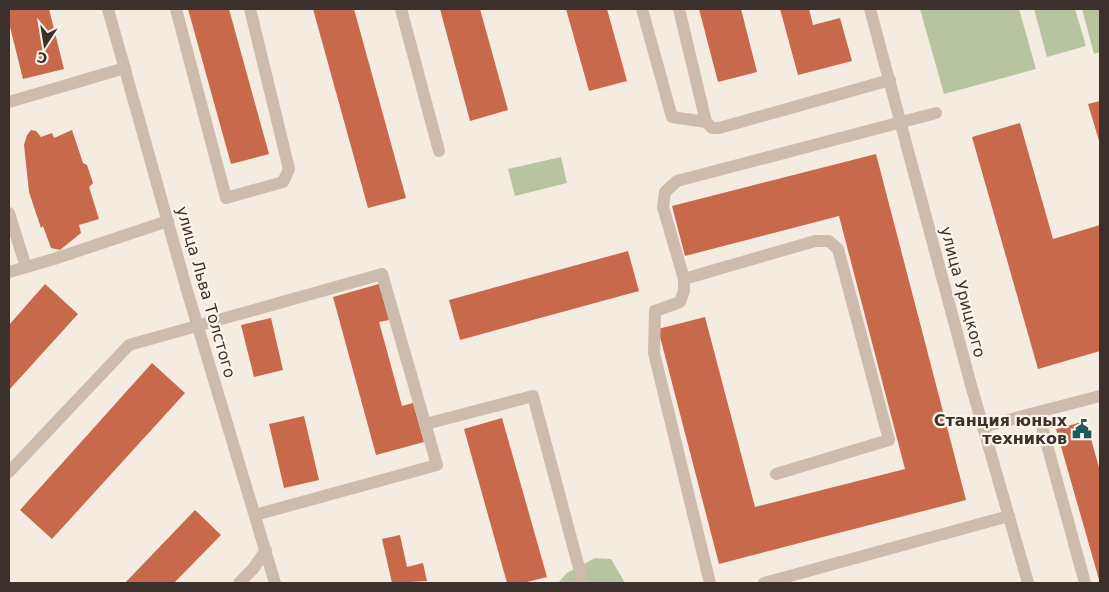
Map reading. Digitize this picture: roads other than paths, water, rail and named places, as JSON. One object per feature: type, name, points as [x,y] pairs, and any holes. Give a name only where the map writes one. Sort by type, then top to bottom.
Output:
[{"type":"street","name":"улица Льва Толстого","points":[[108,9],[198,326],[275,583]]},
{"type":"street","points":[[176,9],[226,198],[283,182],[289,169],[250,9]]},
{"type":"street","points":[[401,9],[438,151]]},
{"type":"street","points":[[642,9],[672,117],[706,122]]},
{"type":"street","points":[[679,9],[706,122],[712,128],[719,128],[890,80]]},
{"type":"street","name":"улица Урицкого","points":[[870,9],[983,427],[1028,583]]},
{"type":"street","points":[[9,102],[124,68]]},
{"type":"street","points":[[710,583],[653,340],[655,310],[680,302],[684,291],[684,279],[663,207],[665,192],[677,181],[936,113]]},
{"type":"street","points":[[9,213],[26,267]]},
{"type":"street","points":[[9,272],[168,221]]},
{"type":"street","points":[[684,279],[815,241],[829,242],[838,249],[889,440],[776,474]]},
{"type":"street","points":[[9,472],[129,345],[382,274],[437,465],[255,515]]},
{"type":"street","points":[[426,424],[533,396],[583,583]]},
{"type":"street","points":[[983,427],[1100,396]]},
{"type":"street","points":[[1038,412],[1085,583]]},
{"type":"street","points":[[764,583],[1009,516]]},
{"type":"street","points":[[240,583],[253,569],[266,550]]},
{"type":"place","name":"Станция юных техников","points":[[1082,429]]}]
